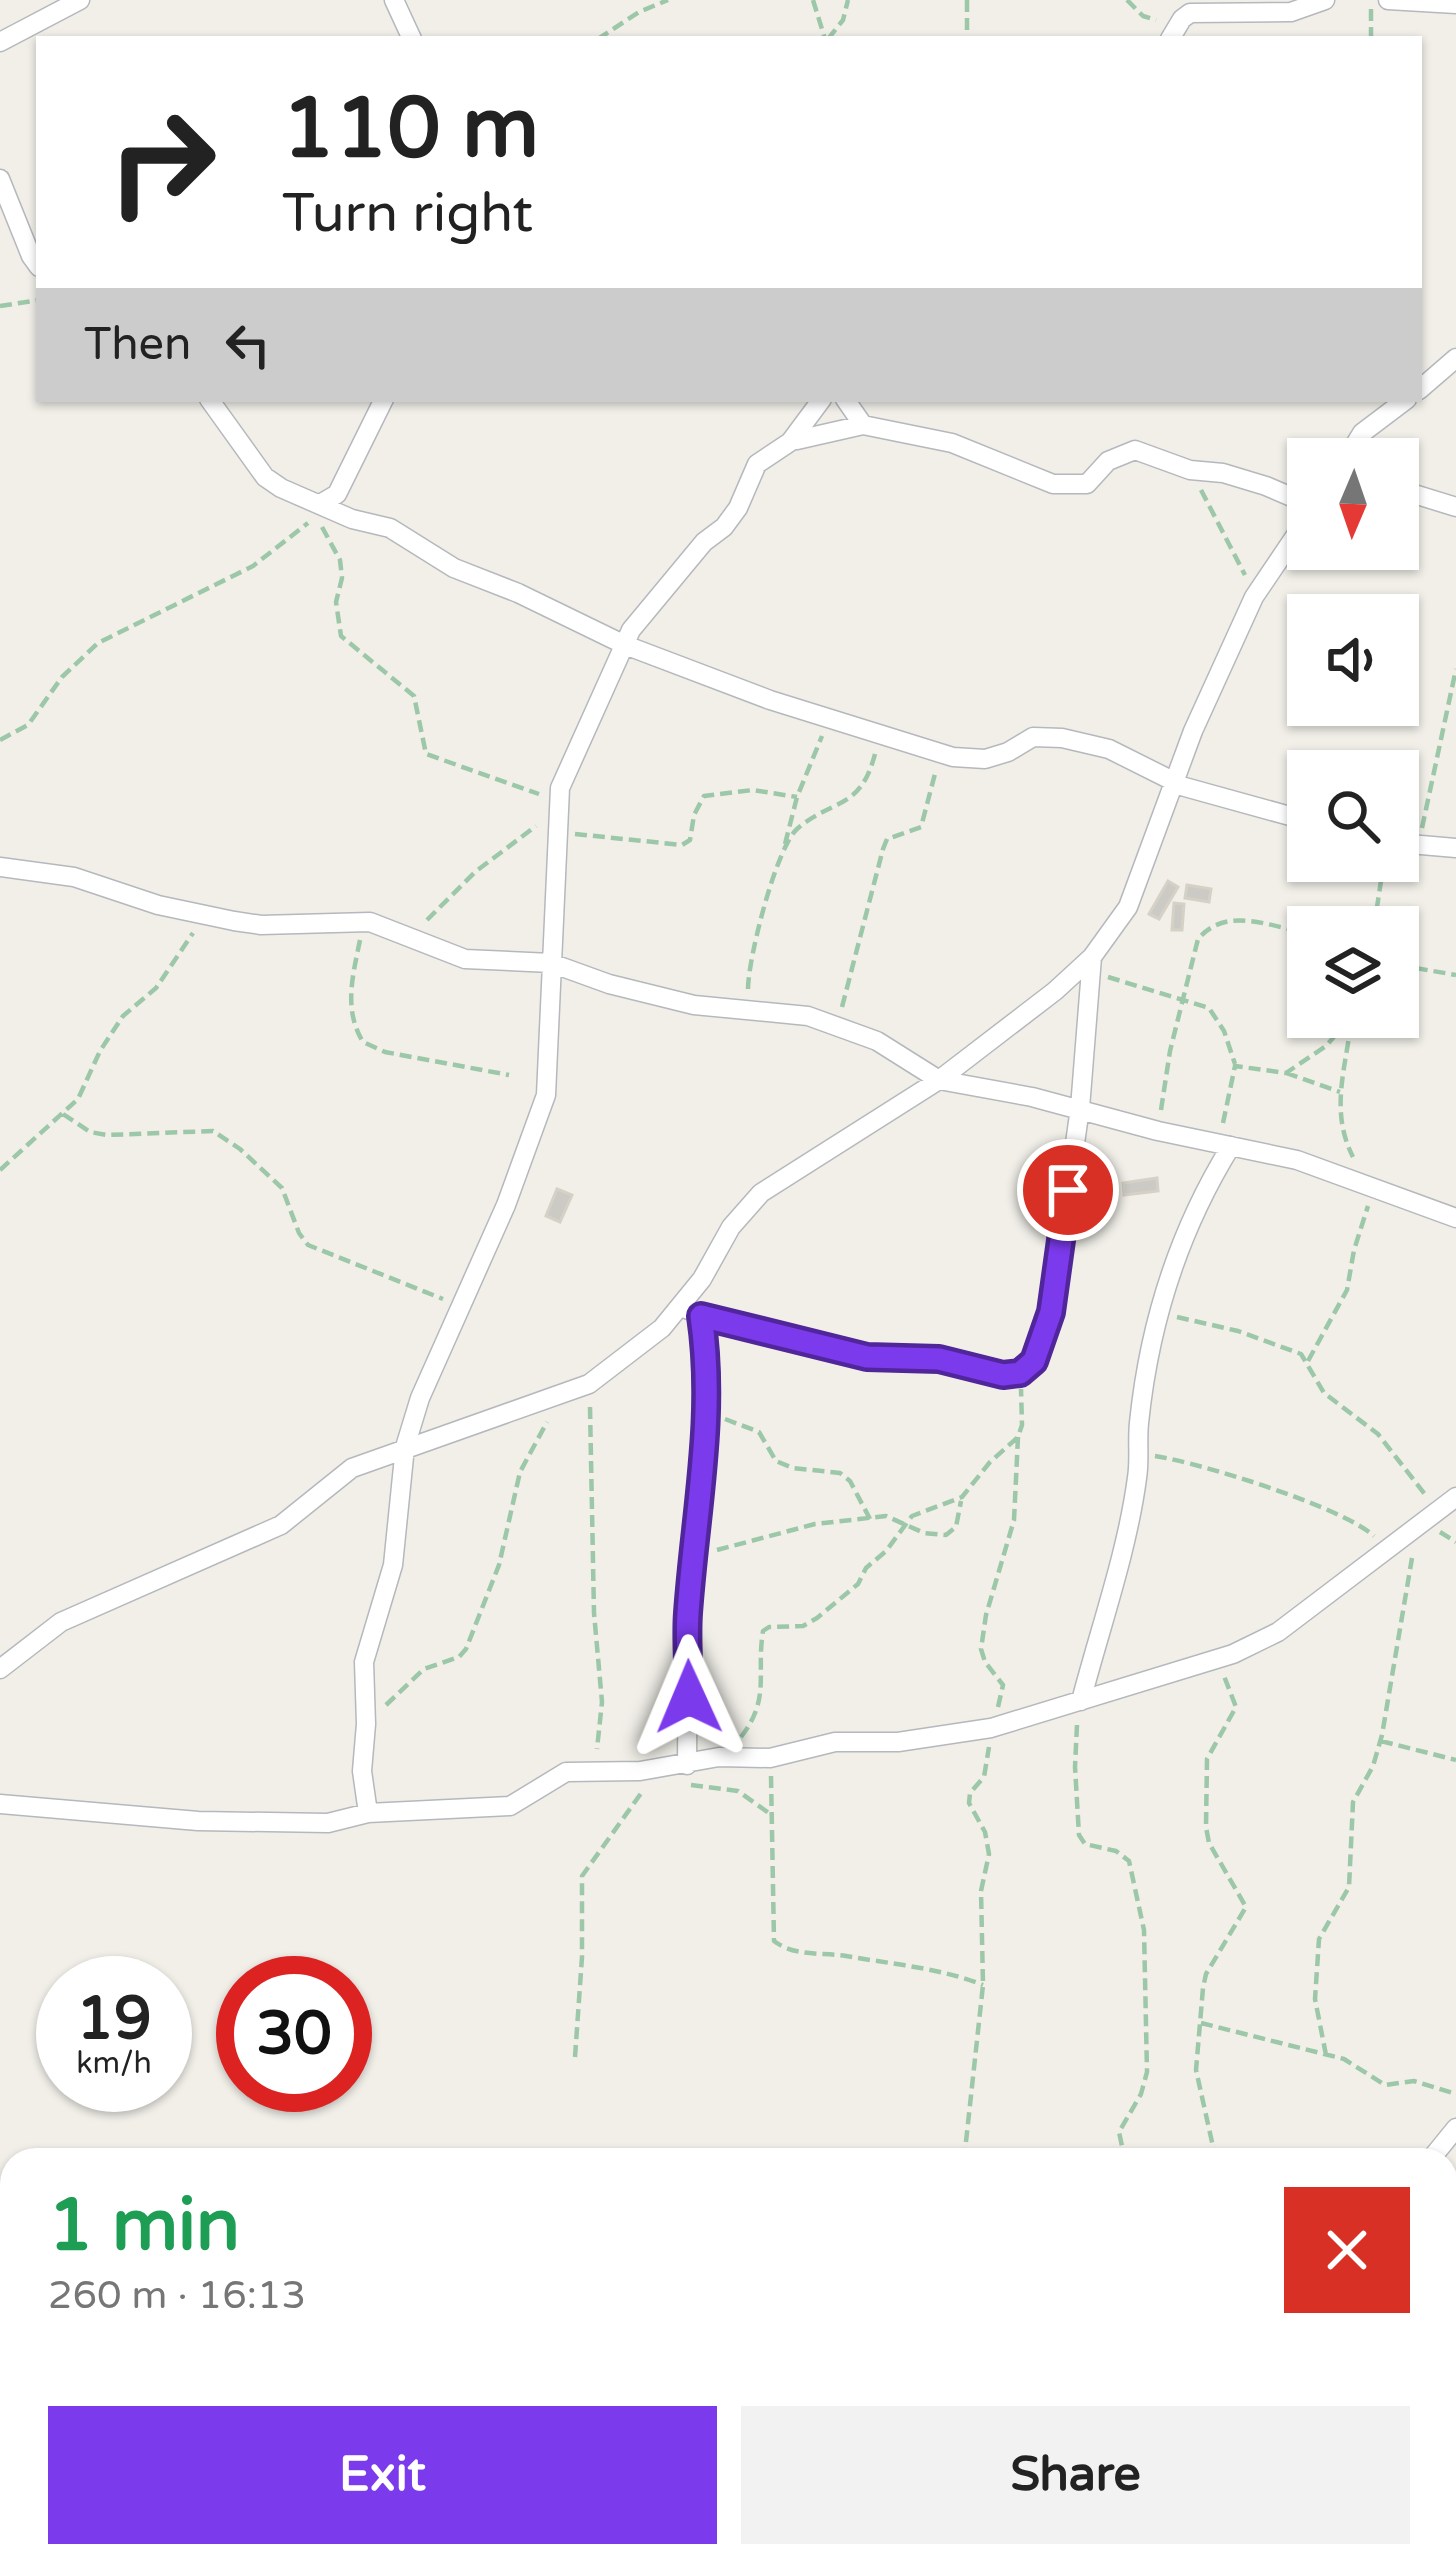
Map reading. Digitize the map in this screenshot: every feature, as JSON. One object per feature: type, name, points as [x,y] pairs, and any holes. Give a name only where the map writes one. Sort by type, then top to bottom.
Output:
[{"type":"street","points":[[0,41],[80,0]]},
{"type":"street","points":[[394,0],[411,36]]},
{"type":"street","points":[[1172,36],[1182,19],[1196,12],[1291,12],[1325,0]]},
{"type":"street","points":[[1388,0],[1456,4]]},
{"type":"street","points":[[0,178],[36,263]]},
{"type":"street","points":[[1422,387],[1456,358]]},
{"type":"street","points":[[211,402],[265,477],[281,488],[394,530],[454,568],[625,645],[770,700],[940,753],[985,759],[1034,737],[1062,738],[1109,749],[1174,783],[1287,815]]},
{"type":"street","points":[[331,503],[382,402]]},
{"type":"street","points":[[790,442],[821,402]]},
{"type":"street","points":[[847,402],[862,425]]},
{"type":"street","points":[[1359,438],[1403,402]]},
{"type":"street","points":[[368,1813],[362,1771],[364,1654],[393,1565],[405,1447],[420,1398],[506,1205],[546,1095],[560,788],[631,630],[738,508],[757,464],[790,442],[826,430],[862,425],[952,443],[1025,475],[1064,486],[1087,484],[1108,461],[1135,450],[1190,470],[1223,473],[1287,496]]},
{"type":"street","points":[[1419,496],[1456,507]]},
{"type":"street","points":[[0,1669],[61,1622],[256,1538],[294,1516],[352,1468],[589,1384],[662,1328],[702,1280],[730,1227],[761,1193],[939,1080],[1092,964],[1128,907],[1193,731],[1254,597],[1287,548]]},
{"type":"street","points":[[1419,843],[1456,848]]},
{"type":"street","points":[[0,867],[74,877],[158,905],[261,925],[379,924],[465,959],[551,963],[609,984],[694,1005],[808,1016],[877,1041],[939,1080],[1297,1160],[1456,1218]]},
{"type":"street","points":[[680,1307],[867,1357],[939,1359],[1003,1375],[1020,1373],[1034,1361],[1051,1312],[1080,1108],[1092,964]]},
{"type":"street","points":[[1081,1701],[1137,1478],[1146,1373],[1160,1313],[1185,1235],[1224,1145]]},
{"type":"street","points":[[701,1316],[708,1413],[688,1615],[702,1761]]},
{"type":"street","points":[[0,1804],[266,1825],[343,1821],[368,1813],[510,1806],[561,1773],[640,1771],[702,1761],[770,1758],[835,1742],[898,1742],[991,1728],[1226,1656],[1278,1632],[1456,1497]]},
{"type":"path","points":[[602,36],[639,11],[668,0]]},
{"type":"path","points":[[813,0],[826,36]]},
{"type":"path","points":[[830,36],[843,20],[848,0]]},
{"type":"path","points":[[967,0],[967,36]]},
{"type":"path","points":[[1127,0],[1151,19],[1182,19]]},
{"type":"path","points":[[1371,0],[1371,36]]},
{"type":"path","points":[[0,306],[36,300]]},
{"type":"path","points":[[1190,470],[1254,597]]},
{"type":"path","points":[[0,740],[28,725],[62,677],[98,644],[253,566],[315,517],[340,560],[342,578],[336,602],[340,636],[414,696],[426,754],[493,781],[560,800]]},
{"type":"path","points":[[1419,819],[1429,800],[1456,669]]},
{"type":"path","points":[[785,850],[797,796],[830,718]]},
{"type":"path","points":[[748,1013],[750,966],[785,850],[794,832],[851,798],[863,784],[880,734]]},
{"type":"path","points":[[837,1024],[883,848],[894,835],[921,827],[940,753]]},
{"type":"path","points":[[409,940],[475,872],[531,827],[550,825],[560,832],[682,845],[689,840],[704,796],[753,790],[797,796]]},
{"type":"path","points":[[0,1170],[78,1099],[123,1016],[156,988],[206,914]]},
{"type":"path","points":[[1158,1132],[1191,955],[1208,926],[1224,919],[1287,929]]},
{"type":"path","points":[[363,922],[350,991],[351,1010],[363,1042],[385,1052],[509,1075]]},
{"type":"path","points":[[1092,964],[1209,1008],[1216,1015],[1235,1066],[1224,1145]]},
{"type":"path","points":[[1419,969],[1456,975]]},
{"type":"path","points":[[1286,1073],[1333,1038]]},
{"type":"path","points":[[1308,1361],[1347,1290],[1371,1185],[1339,1121],[1348,1038]]},
{"type":"path","points":[[1235,1066],[1286,1073],[1340,1092]]},
{"type":"path","points":[[63,1114],[90,1132],[107,1135],[213,1131],[282,1188],[308,1245],[460,1305]]},
{"type":"path","points":[[1160,1313],[1277,1343],[1301,1354],[1324,1393],[1378,1435],[1406,1466],[1436,1514]]},
{"type":"path","points":[[965,2148],[983,1985],[981,1891],[989,1844],[969,1803],[970,1793],[984,1777],[1004,1685],[985,1662],[982,1629],[1014,1520],[1022,1425],[1020,1373]]},
{"type":"path","points":[[589,1384],[602,1702],[601,1740],[589,1772]]},
{"type":"path","points":[[366,1724],[424,1670],[459,1657],[466,1649],[499,1565],[520,1472],[561,1396]]},
{"type":"path","points":[[708,1413],[759,1432],[776,1461],[793,1468],[840,1473],[850,1481],[870,1519]]},
{"type":"path","points":[[773,1816],[738,1792],[684,1785],[702,1761],[757,1716],[762,1697],[763,1631],[803,1626],[817,1618],[858,1584],[903,1524],[923,1508],[951,1504],[962,1497],[1018,1437]]},
{"type":"path","points":[[1138,1454],[1202,1466],[1353,1520],[1389,1549]]},
{"type":"path","points":[[695,1558],[777,1532],[886,1516],[924,1533],[946,1535],[956,1527],[962,1497]]},
{"type":"path","points":[[1326,2054],[1315,2000],[1319,1939],[1349,1887],[1353,1802],[1381,1741],[1418,1528]]},
{"type":"path","points":[[1213,2148],[1196,2070],[1205,1974],[1246,1907],[1208,1844],[1206,1827],[1207,1759],[1236,1708],[1223,1682],[1226,1656]]},
{"type":"path","points":[[1081,1701],[1075,1767],[1078,1835],[1085,1844],[1116,1850],[1130,1861],[1144,1930],[1147,2072],[1141,2094],[1119,2132],[1122,2148]]},
{"type":"path","points":[[1381,1741],[1456,1760]]},
{"type":"path","points":[[770,1758],[774,1941],[783,1948],[812,1954],[955,1974],[983,1985]]},
{"type":"path","points":[[575,2057],[583,1957],[582,1876],[632,1802],[655,1784]]},
{"type":"path","points":[[1200,2023],[1356,2064],[1385,2085],[1422,2082],[1456,2094]]},
{"type":"building","points":[[1168,881],[1178,887],[1159,919],[1149,914]]},
{"type":"building","points":[[1187,885],[1211,889],[1209,902],[1185,898]]},
{"type":"building","points":[[1174,903],[1184,904],[1182,930],[1172,930]]},
{"type":"building","points":[[1157,1178],[1158,1191],[1124,1195],[1123,1183]]},
{"type":"building","points":[[557,1189],[572,1195],[560,1222],[546,1216]]},
{"type":"route","points":[[689,1697],[688,1615],[708,1413],[701,1316],[867,1357],[939,1359],[1003,1375],[1020,1373],[1034,1361],[1051,1312],[1068,1190]]}]
